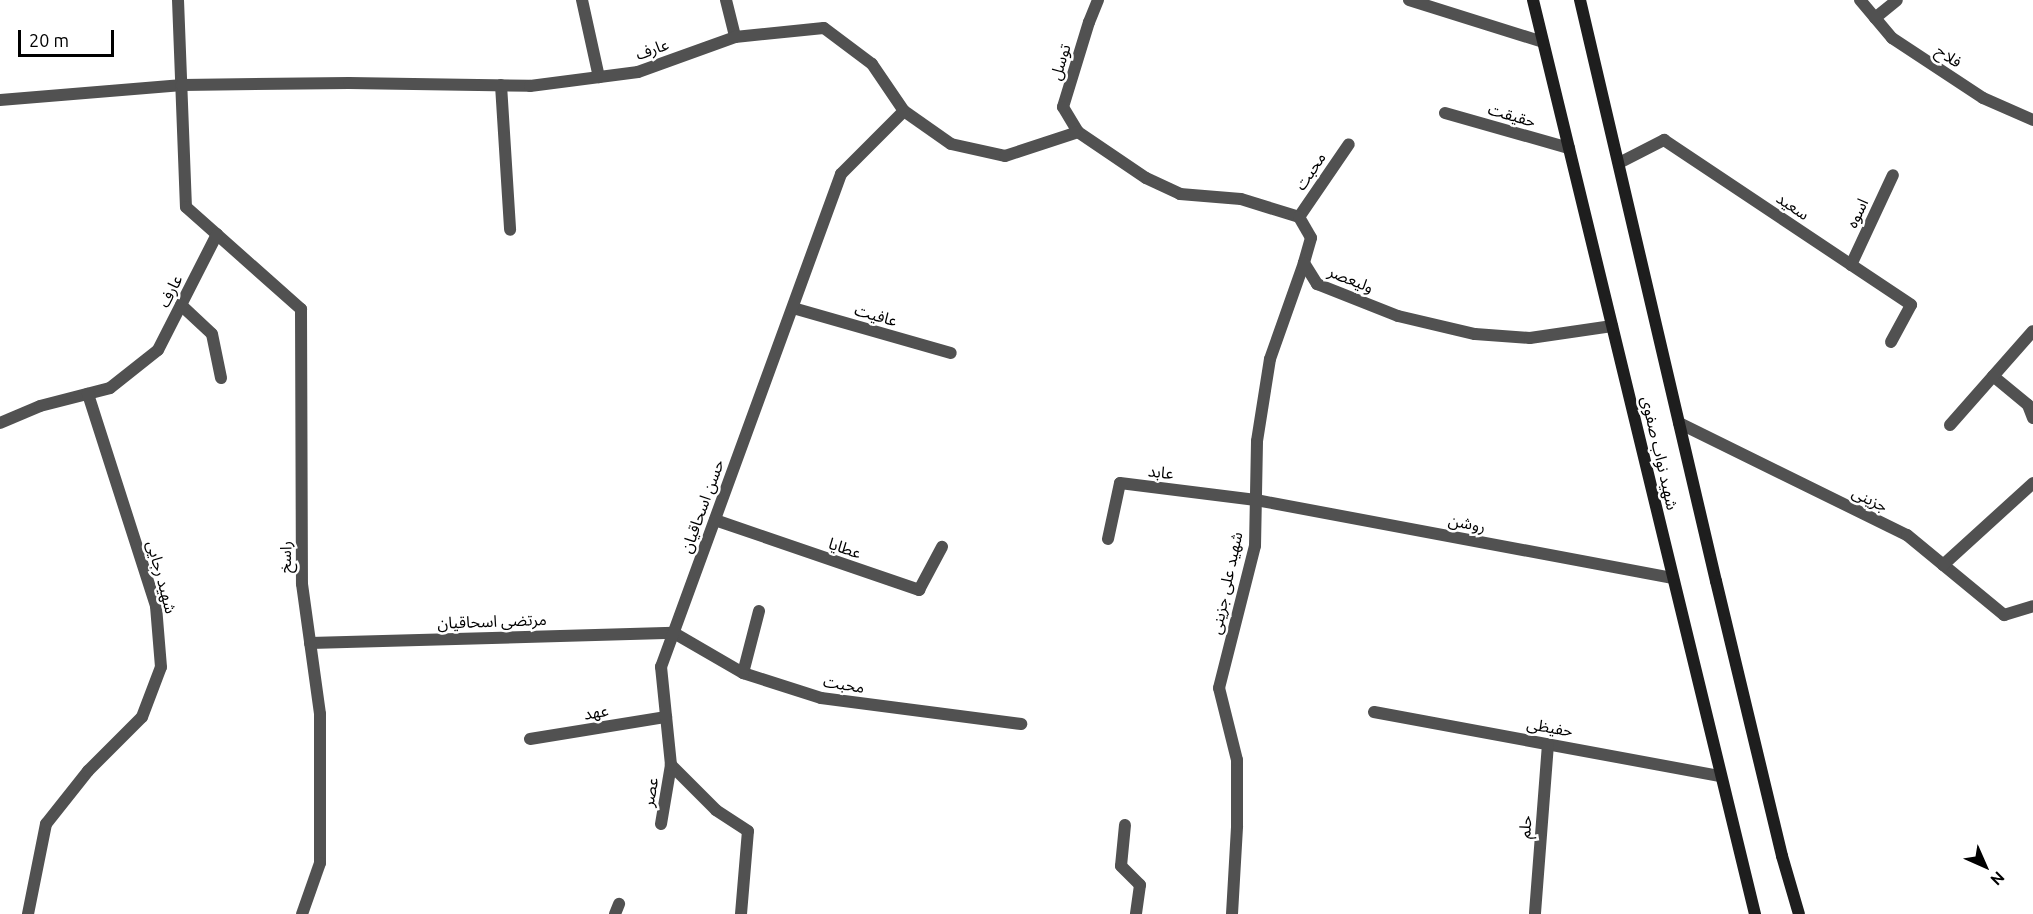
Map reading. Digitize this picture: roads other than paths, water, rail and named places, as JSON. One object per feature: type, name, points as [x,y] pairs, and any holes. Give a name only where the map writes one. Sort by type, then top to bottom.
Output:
[{"type":"main road","name":"شهید نواب صفوی","points":[[1533,0],[1755,914]]},
{"type":"main road","name":"شهید نواب صفوی","points":[[1580,0],[1782,856],[1799,914]]},
{"type":"street","points":[[178,0],[186,207],[217,234]]},
{"type":"street","points":[[582,0],[599,77]]},
{"type":"street","points":[[726,0],[735,37]]},
{"type":"street","name":"توسل","points":[[1078,132],[1063,107],[1098,0]]},
{"type":"street","points":[[1409,0],[1544,42]]},
{"type":"street","name":"فلاح","points":[[1860,0],[1892,38],[1983,98],[2033,120]]},
{"type":"street","points":[[1875,18],[1898,0]]},
{"type":"street","name":"عارف","points":[[0,100],[182,85],[349,83],[530,86],[638,72],[735,37],[824,28],[872,64],[904,111],[951,144],[1005,156],[1078,132]]},
{"type":"street","points":[[501,85],[510,231]]},
{"type":"street","name":"حسن اسحاقیان","points":[[671,765],[661,667],[841,174],[904,111]]},
{"type":"street","name":"حقیقت","points":[[1445,113],[1569,148]]},
{"type":"street","points":[[1078,132],[1146,178],[1180,194],[1241,199],[1299,217],[1311,238],[1304,262]]},
{"type":"street","name":"سعید","points":[[1619,163],[1664,140],[1911,305],[1891,342]]},
{"type":"street","name":"محبت","points":[[1299,217],[1349,144]]},
{"type":"street","name":"اسوه","points":[[1851,265],[1893,175]]},
{"type":"street","name":"عارف","points":[[0,423],[40,406],[110,388],[158,350],[217,234]]},
{"type":"street","name":"راسخ","points":[[217,234],[302,309],[302,584],[320,714],[320,863],[302,914]]},
{"type":"street","name":"ولیعصر","points":[[1304,262],[1317,284],[1398,316],[1475,334],[1530,338],[1612,326]]},
{"type":"street","name":"شهید علی جزینی","points":[[1232,914],[1237,826],[1237,760],[1219,688],[1255,546],[1257,441],[1269,359],[1304,262]]},
{"type":"street","points":[[181,305],[212,334],[221,378]]},
{"type":"street","name":"عافیت","points":[[793,308],[951,353]]},
{"type":"street","points":[[1950,425],[2033,331]]},
{"type":"street","points":[[1993,376],[2028,405],[2033,418]]},
{"type":"street","name":"شهید رجایی","points":[[28,914],[46,824],[88,771],[142,717],[161,667],[156,606],[88,394]]},
{"type":"street","name":"جزینی","points":[[1679,423],[1907,535],[2004,615],[2033,606]]},
{"type":"street","name":"عابد","points":[[1108,539],[1120,483],[1256,500]]},
{"type":"street","points":[[1943,565],[2033,483]]},
{"type":"street","name":"روشن","points":[[1256,500],[1672,578]]},
{"type":"street","name":"عطایا","points":[[715,520],[919,590],[942,546]]},
{"type":"street","points":[[743,673],[759,611]]},
{"type":"street","name":"محبت","points":[[674,633],[743,673],[821,698],[1022,724]]},
{"type":"street","name":"مرتضی اسحاقیان","points":[[310,643],[674,633]]},
{"type":"street","name":"حفیظی","points":[[1374,712],[1720,776]]},
{"type":"street","name":"عهد","points":[[530,739],[666,717]]},
{"type":"street","name":"حلم","points":[[1535,913],[1548,744]]},
{"type":"street","points":[[671,765],[716,810],[748,831],[741,914]]},
{"type":"street","name":"عصر","points":[[661,824],[671,765]]},
{"type":"street","points":[[1125,825],[1121,866],[1140,885],[1136,914]]}]
